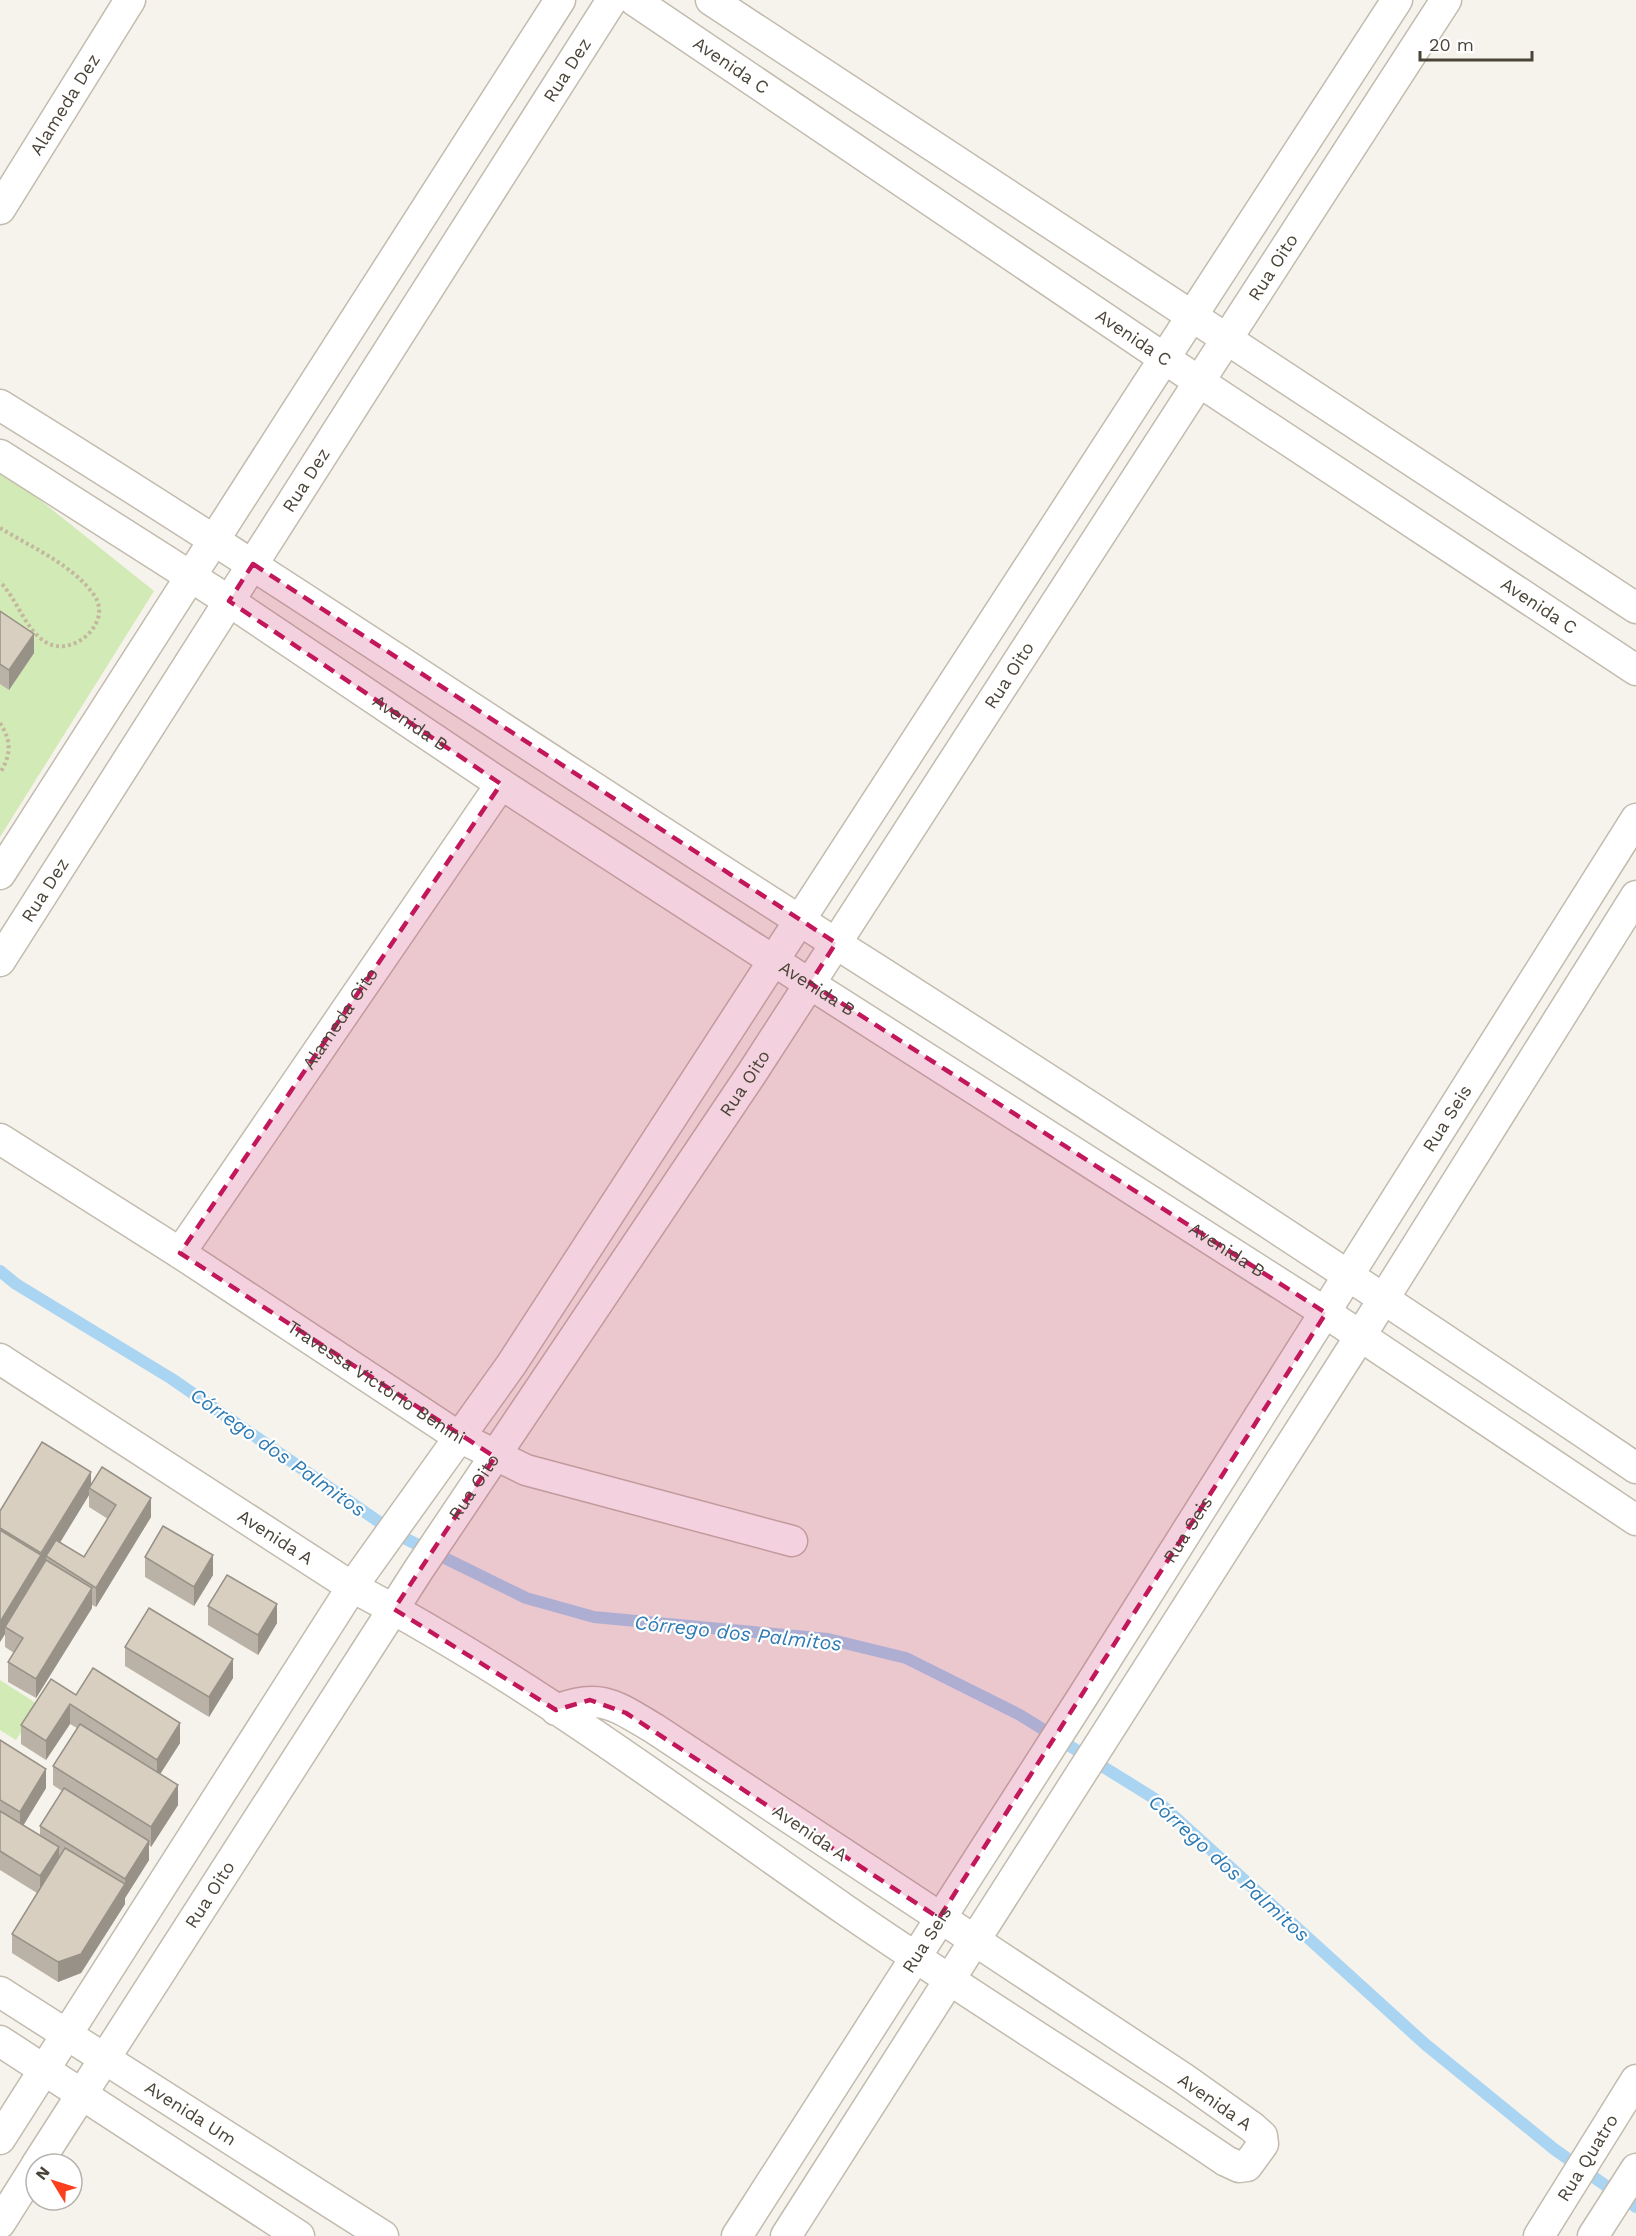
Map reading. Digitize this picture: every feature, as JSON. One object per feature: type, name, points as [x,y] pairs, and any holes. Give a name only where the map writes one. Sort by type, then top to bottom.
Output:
[{"type":"street","name":"Alameda Dez","points":[[0,209],[130,0]]},
{"type":"street","points":[[0,874],[560,0]]},
{"type":"street","name":"Rua Dez","points":[[0,961],[612,0]]},
{"type":"street","name":"Avenida C","points":[[634,0],[1165,359],[1636,670]]},
{"type":"street","points":[[711,0],[1636,609]]},
{"type":"street","points":[[0,2139],[352,1587],[511,1365],[1397,0]]},
{"type":"street","name":"Rua Oito","points":[[45,2152],[419,1569],[810,983],[1446,0]]},
{"type":"street","points":[[0,405],[216,540],[800,921],[1351,1275],[1636,1468]]},
{"type":"street","name":"Avenida B","points":[[0,455],[229,601],[501,784],[774,961],[1361,1335],[1636,1520]]},
{"type":"street","name":"Alameda Oito","points":[[180,1253],[501,784]]},
{"type":"street","name":"Rua Seis","points":[[737,2236],[1351,1275],[1636,819]]},
{"type":"street","points":[[786,2236],[1385,1298],[1636,896]]},
{"type":"street","name":"Travessa Victório Benini","points":[[0,1139],[180,1253],[459,1437],[495,1457],[526,1470],[792,1541]]},
{"type":"street","name":"Avenida A","points":[[0,1359],[352,1587],[394,1609],[516,1682],[556,1710],[915,1958],[1233,2165],[1247,2166],[1263,2144],[1262,2136],[1252,2127],[1184,2078],[626,1713],[609,1704],[590,1700],[556,1710]]},
{"type":"street","name":"Avenida Um","points":[[0,1992],[383,2236]]},
{"type":"street","points":[[0,2041],[299,2236]]},
{"type":"street","name":"Rua Quatro","points":[[1539,2236],[1636,2080]]},
{"type":"street","points":[[1593,2236],[1634,2172]]},
{"type":"street","name":"Rua Oito","points":[[0,2223],[24,2185]]},
{"type":"path","points":[[0,528],[75,575],[96,596],[99,606],[96,621],[90,632],[76,644],[60,647],[51,645],[36,634],[12,595],[0,582]]},
{"type":"path","points":[[0,723],[7,736],[10,751],[0,773]]},
{"type":"highlighted area","points":[[253,564],[836,943],[810,983],[1326,1313],[939,1918],[626,1713],[590,1700],[556,1710],[394,1609],[495,1457],[180,1253],[501,784],[229,601]]},
{"type":"green space","points":[[0,468],[154,591],[0,837]]},
{"type":"green space","points":[[0,1680],[39,1705],[16,1740],[0,1730]]},
{"type":"building","points":[[0,611],[34,634],[9,670],[0,664]]},
{"type":"building","points":[[42,1442],[91,1472],[41,1553],[0,1528],[0,1511]]},
{"type":"building","points":[[102,1467],[151,1498],[96,1588],[46,1556],[56,1540],[84,1557],[116,1505],[89,1488]]},
{"type":"building","points":[[163,1526],[213,1555],[194,1587],[145,1557]]},
{"type":"building","points":[[0,1530],[41,1555],[0,1622]]},
{"type":"building","points":[[46,1560],[92,1588],[36,1679],[8,1662],[23,1638],[5,1627]]},
{"type":"building","points":[[227,1575],[277,1604],[258,1635],[208,1606]]},
{"type":"building","points":[[149,1608],[233,1659],[209,1697],[125,1647]]},
{"type":"building","points":[[93,1668],[180,1723],[157,1760],[70,1704],[46,1741],[21,1725],[51,1679],[76,1695]]},
{"type":"building","points":[[80,1724],[178,1785],[151,1827],[53,1766]]},
{"type":"building","points":[[0,1740],[46,1769],[20,1812],[0,1800]]},
{"type":"building","points":[[64,1788],[149,1841],[125,1879],[40,1826]]},
{"type":"building","points":[[0,1811],[59,1847],[40,1876],[0,1851]]},
{"type":"building","points":[[65,1848],[125,1884],[81,1954],[58,1962],[12,1934]]},
{"type":"waterway","name":"Córrego dos Palmitos","points":[[0,1271],[16,1284],[172,1379],[398,1535],[526,1598],[594,1617],[828,1639],[906,1658],[1020,1715],[1155,1799],[1425,2044],[1554,2149],[1636,2207]]}]
